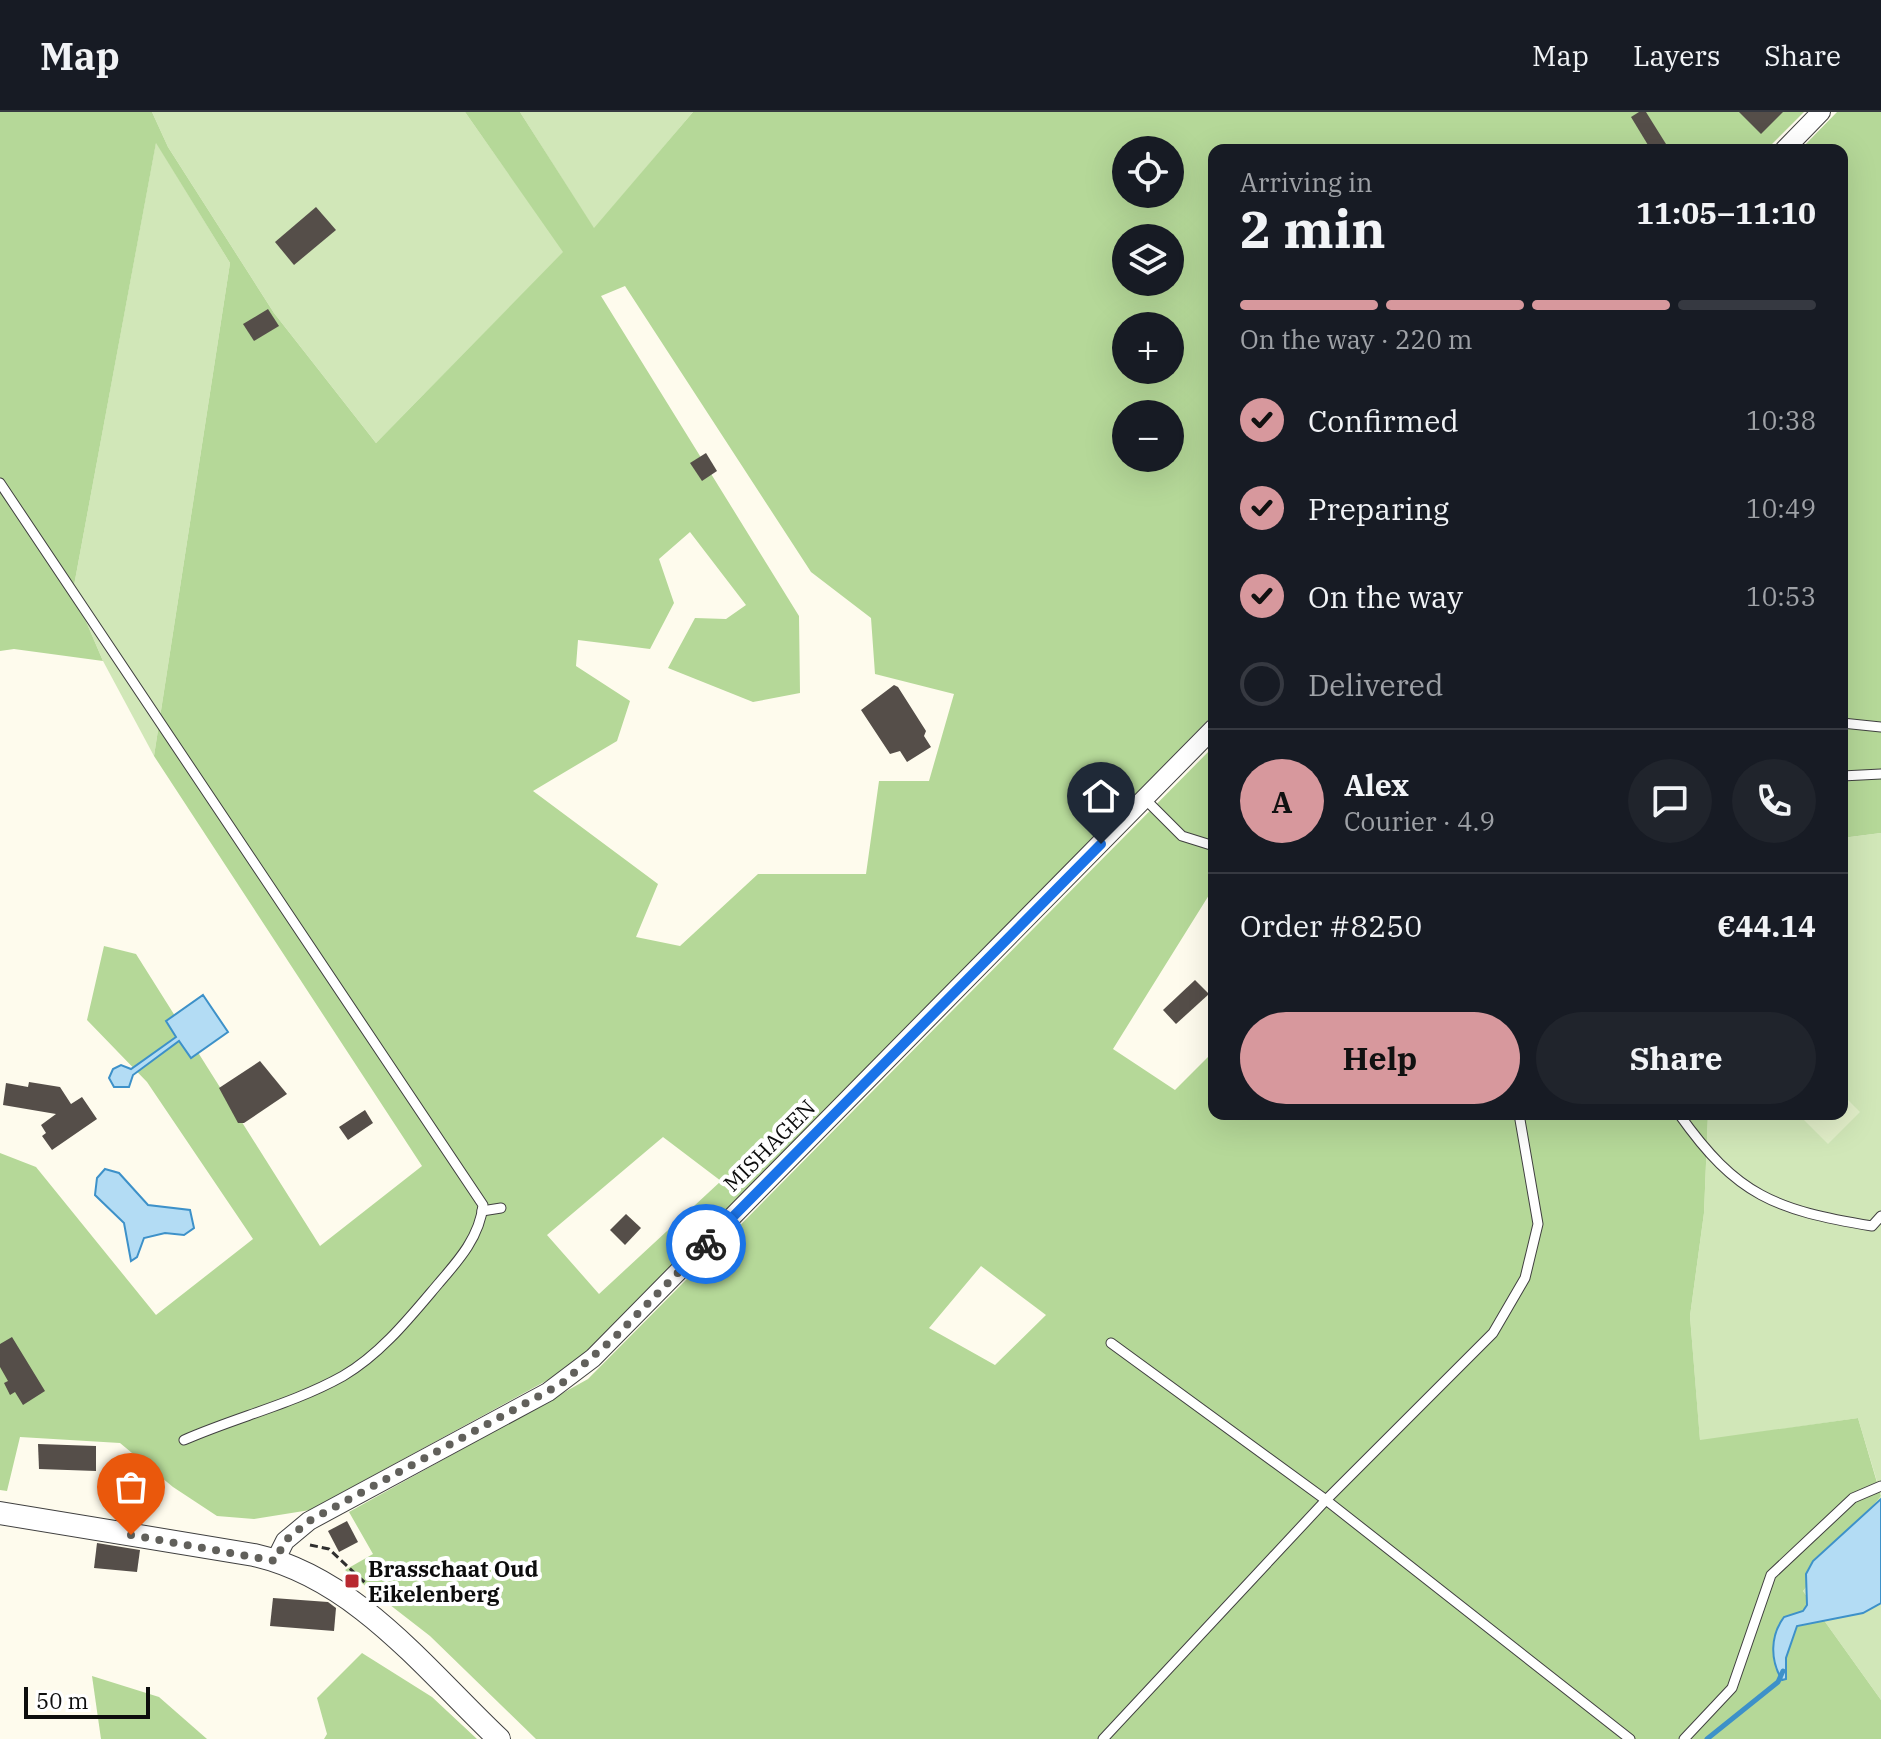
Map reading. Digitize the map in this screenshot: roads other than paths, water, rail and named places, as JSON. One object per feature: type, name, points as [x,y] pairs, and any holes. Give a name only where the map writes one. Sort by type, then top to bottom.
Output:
[{"type":"street","points":[[1790,144],[1821,112]]},
{"type":"street","name":"MISHAGEN","points":[[275,1561],[285,1541],[309,1521],[535,1399],[593,1358],[1208,734]]},
{"type":"street","points":[[0,1513],[275,1561],[315,1577],[353,1602],[499,1739]]},
{"type":"lane","points":[[0,483],[477,1192],[482,1211],[472,1239],[447,1273],[400,1328],[345,1375],[312,1391],[184,1440]]},
{"type":"lane","points":[[1848,724],[1881,727]]},
{"type":"lane","points":[[1848,776],[1881,774]]},
{"type":"lane","points":[[1145,799],[1182,836],[1208,844]]},
{"type":"lane","points":[[1103,1739],[1326,1500],[1493,1333],[1525,1278],[1538,1224],[1520,1120]]},
{"type":"lane","points":[[1683,1120],[1702,1147],[1755,1194],[1826,1218],[1872,1226],[1881,1216]]},
{"type":"lane","points":[[482,1211],[501,1208]]},
{"type":"lane","points":[[1111,1343],[1326,1500],[1630,1739]]},
{"type":"lane","points":[[1684,1739],[1732,1688],[1771,1575],[1853,1498],[1881,1486]]},
{"type":"water","points":[[203,995],[228,1032],[191,1058],[179,1041],[133,1075],[129,1087],[114,1087],[109,1078],[113,1069],[121,1065],[131,1069],[176,1037],[166,1021]]},
{"type":"water","points":[[105,1169],[119,1173],[148,1205],[190,1210],[194,1228],[184,1235],[165,1233],[144,1238],[137,1257],[131,1261],[124,1223],[95,1195],[97,1178]]},
{"type":"water","points":[[1881,1499],[1881,1603],[1863,1613],[1797,1626],[1786,1658],[1786,1679],[1782,1680],[1773,1648],[1776,1632],[1784,1617],[1803,1611],[1807,1605],[1806,1574],[1813,1561]]},
{"type":"waterway","points":[[1707,1739],[1778,1682],[1783,1671]]},
{"type":"place","name":"Brasschaat Oud Eikelenberg","points":[[352,1581]]}]
